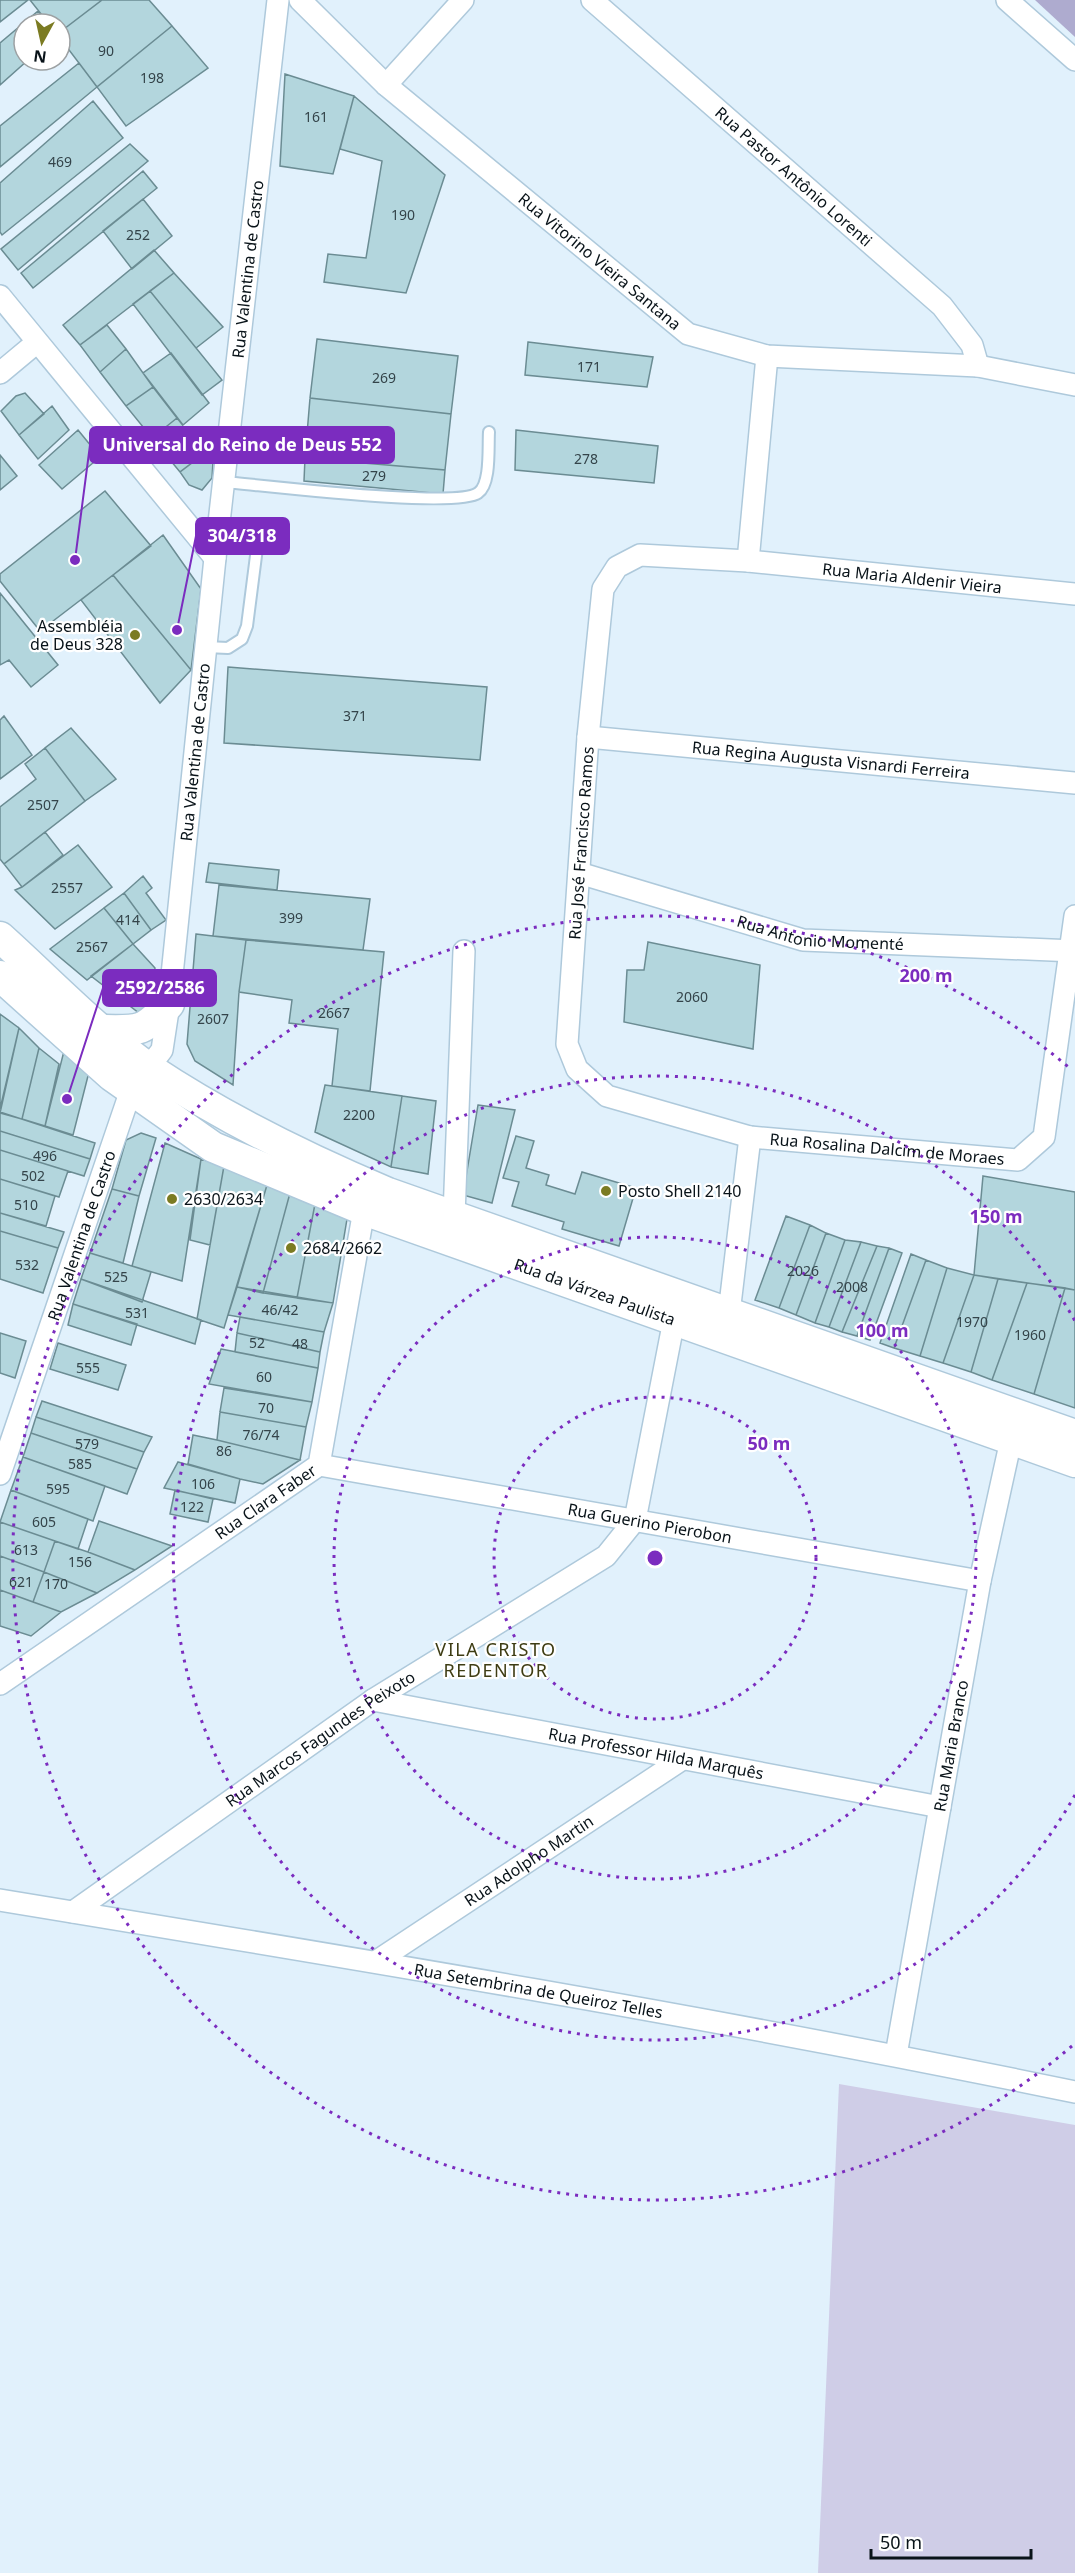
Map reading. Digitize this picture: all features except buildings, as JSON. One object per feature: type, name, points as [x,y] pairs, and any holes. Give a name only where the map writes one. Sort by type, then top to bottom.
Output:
[{"type":"main road","points":[[0,937],[102,1030],[140,1079]]},
{"type":"main road","points":[[0,976],[63,1034],[140,1079]]},
{"type":"main road","points":[[102,1030],[141,1028],[152,1023],[169,1004]]},
{"type":"main road","name":"Rua da Várzea Paulista","points":[[140,1079],[388,1193],[1075,1435]]},
{"type":"main road","name":"Rua da Várzea Paulista","points":[[140,1079],[213,1147],[364,1210],[1075,1462]]},
{"type":"street","name":"Rua Valentina de Castro","points":[[0,1474],[140,1079],[162,1050],[169,1004],[215,558],[278,0]]},
{"type":"street","name":"Rua Vitorino Vieira Santana","points":[[300,0],[386,85],[688,334],[766,356],[978,366],[1075,385]]},
{"type":"street","points":[[386,85],[464,0]]},
{"type":"street","name":"Rua Pastor Antônio Lorenti","points":[[592,0],[942,306],[972,345],[978,366]]},
{"type":"street","points":[[1006,0],[1075,60]]},
{"type":"street","points":[[0,296],[36,343],[215,558]]},
{"type":"street","points":[[0,373],[36,343]]},
{"type":"street","points":[[748,561],[766,356]]},
{"type":"street","name":"Rua José Francisco Ramos","points":[[748,561],[640,555],[616,567],[603,589],[588,737],[567,1044],[577,1069],[607,1096],[750,1137]]},
{"type":"street","name":"Rua Maria Aldenir Vieira","points":[[748,561],[1075,594]]},
{"type":"street","name":"Rua Regina Augusta Visnardi Ferreira","points":[[588,737],[1075,783]]},
{"type":"street","name":"Rua Antonio Momenté","points":[[579,873],[803,940],[1072,960]]},
{"type":"street","name":"Rua Rosalina Dalcim de Moraes","points":[[750,1137],[1018,1160],[1044,1137],[1072,960],[1075,916]]},
{"type":"street","points":[[454,1216],[464,951]]},
{"type":"street","points":[[729,1314],[750,1137]]},
{"type":"street","name":"Rua Clara Faber","points":[[0,1684],[319,1465],[364,1210]]},
{"type":"street","name":"Rua Marcos Fagundes Peixoto","points":[[73,1912],[373,1700],[606,1556],[635,1520],[674,1320]]},
{"type":"street","name":"Rua Maria Branco","points":[[896,2055],[980,1581],[1011,1440]]},
{"type":"street","name":"Rua Guerino Pierobon","points":[[319,1465],[980,1581]]},
{"type":"street","name":"Rua Professor Hilda Marquês","points":[[373,1700],[681,1760],[940,1807]]},
{"type":"street","name":"Rua Adolpho Martin","points":[[377,1961],[681,1760]]},
{"type":"street","name":"Rua Setembrina de Queiroz Telles","points":[[0,1900],[377,1961],[896,2055],[1075,2092]]},
{"type":"lane","points":[[224,482],[373,496],[463,499],[477,494],[486,484],[489,432]]},
{"type":"lane","points":[[206,647],[228,648],[242,639],[247,626],[257,548]]},
{"type":"shaded area","points":[[1035,0],[1075,0],[1075,37]]},
{"type":"shaded area","points":[[839,2084],[1075,2125],[1075,2573],[818,2573]]},
{"type":"place","name":"Universal do Reino de Deus 552","points":[[75,560]]},
{"type":"place","name":"304/318","points":[[177,630]]},
{"type":"place","name":"Assembléia de Deus 328","points":[[135,635]]},
{"type":"place","name":"2592/2586","points":[[67,1099]]},
{"type":"place","name":"Posto Shell 2140","points":[[606,1191]]},
{"type":"place","name":"2630/2634","points":[[172,1199]]},
{"type":"place","name":"2684/2662","points":[[291,1248]]},
{"type":"district","name":"VILA CRISTO REDENTOR","points":[[496,1659]]}]
